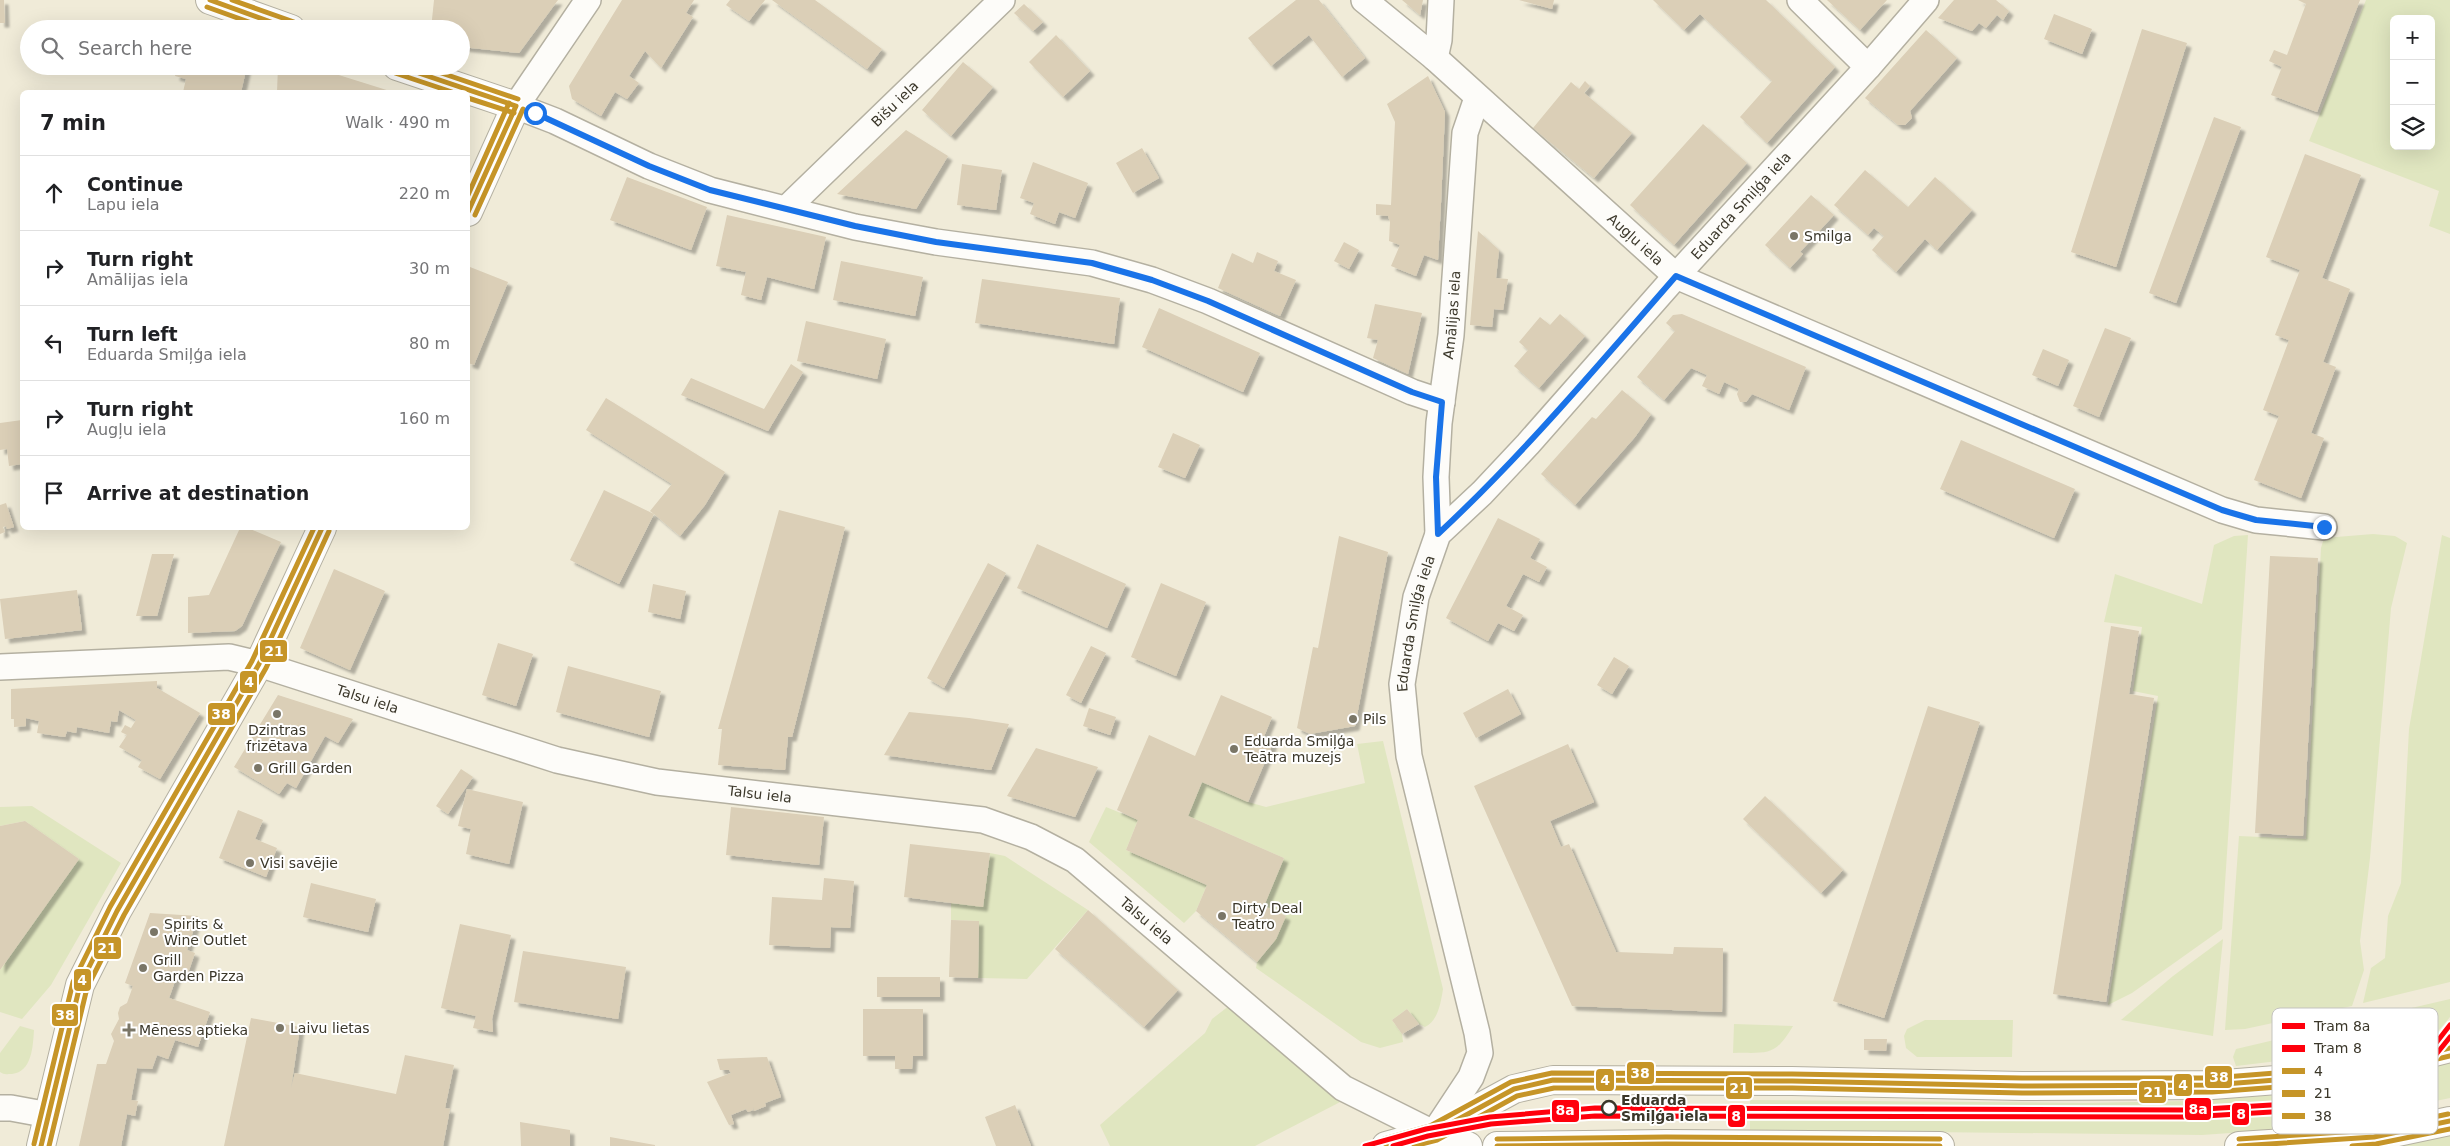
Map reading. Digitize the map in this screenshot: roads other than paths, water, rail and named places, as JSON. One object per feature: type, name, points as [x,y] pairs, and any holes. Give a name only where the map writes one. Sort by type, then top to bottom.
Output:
[{"type":"street","points":[[210,0],[267,20]]},
{"type":"street","points":[[470,208],[516,106],[588,0]]},
{"type":"street","name":"Bišu iela","points":[[787,208],[1002,0]]},
{"type":"street","name":"Augļu iela","points":[[1364,0],[1435,58],[1676,276],[2222,510],[2256,520],[2324,527]]},
{"type":"street","points":[[1435,58],[1439,40],[1441,0]]},
{"type":"street","points":[[1800,0],[1868,67]]},
{"type":"street","name":"Eduarda Smiļģa iela","points":[[1432,1139],[1471,1077],[1480,1053],[1477,1033],[1409,756],[1403,715],[1402,684],[1416,597],[1438,534],[1482,494],[1528,444],[1676,276],[1868,67],[1926,0]]},
{"type":"street","points":[[424,75],[468,90]]},
{"type":"street","points":[[470,91],[554,121],[649,166],[710,190],[855,226],[936,242],[1092,263],[1152,280],[1208,301],[1412,392],[1442,402]]},
{"type":"street","name":"Amālijas iela","points":[[1438,534],[1436,477],[1442,402],[1451,335],[1464,133],[1477,98]]},
{"type":"street","points":[[41,1146],[80,985],[117,912],[259,664],[321,530]]},
{"type":"street","name":"Talsu iela","points":[[0,667],[229,657],[259,664],[557,760],[608,773],[658,782],[983,820],[1031,837],[1075,860],[1343,1088],[1432,1139]]},
{"type":"street","points":[[1432,1139],[1514,1089],[1553,1080],[2022,1086],[2212,1085],[2272,1080]]},
{"type":"street","points":[[0,1108],[11,1108],[49,1115]]},
{"type":"street","points":[[2240,1146],[2319,1143],[2388,1134]]},
{"type":"street","points":[[1386,1146],[1432,1139],[1468,1146]]},
{"type":"street","points":[[1496,1146],[1657,1144],[1940,1146]]},
{"type":"tram line","name":"8a","points":[[2438,1040],[2450,1025]]},
{"type":"tram line","name":"8","points":[[2438,1052],[2450,1037]]},
{"type":"tram line","name":"8a","points":[[1365,1146],[1426,1129],[1490,1117],[1595,1108],[2188,1110],[2272,1105]]},
{"type":"tram line","name":"8","points":[[1393,1146],[1428,1136],[1491,1124],[1595,1116],[2188,1117],[2272,1112]]},
{"type":"place","name":"Smilga","points":[[1794,236]]},
{"type":"place","name":"Dzintras frizētava","points":[[277,714]]},
{"type":"place","name":"Pils","points":[[1353,719]]},
{"type":"place","name":"Eduarda Smiļģa Teātra muzejs","points":[[1234,749]]},
{"type":"place","name":"Grill Garden","points":[[258,768]]},
{"type":"place","name":"Visi savējie","points":[[250,863]]},
{"type":"place","name":"Dirty Deal Teatro","points":[[1222,916]]},
{"type":"place","name":"Spirits & Wine Outlet","points":[[154,932]]},
{"type":"place","name":"Grill Garden Pizza","points":[[143,968]]},
{"type":"place","name":"Laivu lietas","points":[[280,1028]]},
{"type":"place","name":"Mēness aptieka","points":[[129,1030]]},
{"type":"place","name":"Eduarda Smiļģa iela","points":[[1609,1108]]}]
